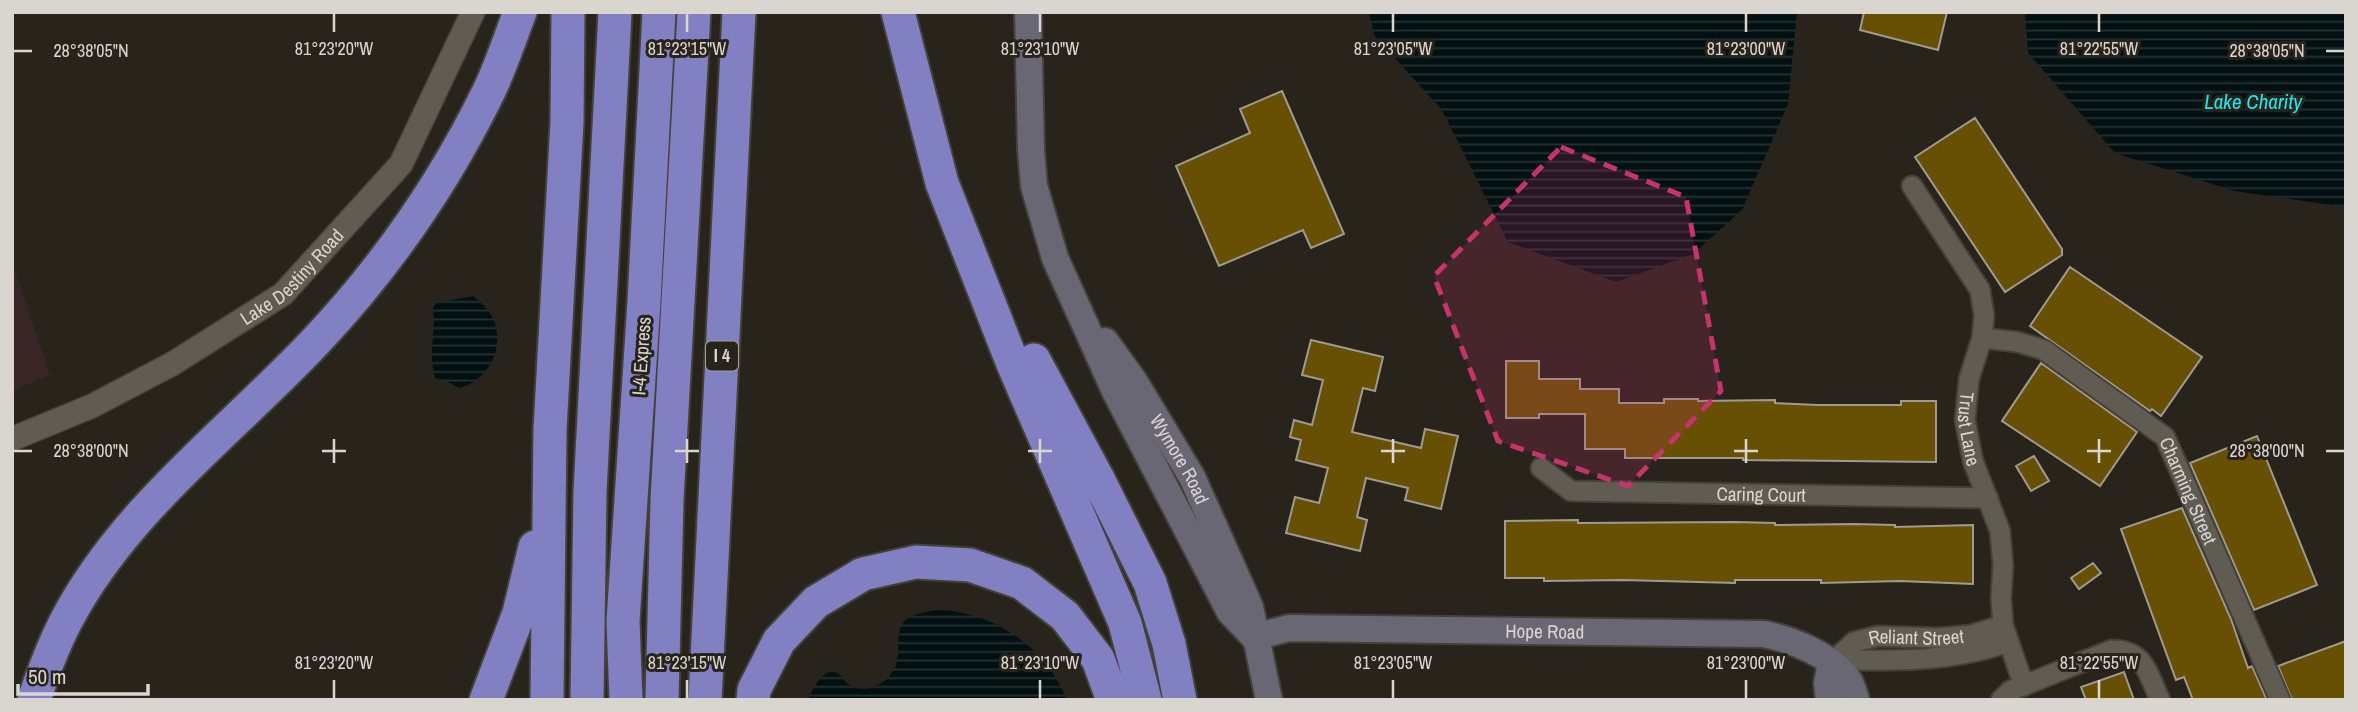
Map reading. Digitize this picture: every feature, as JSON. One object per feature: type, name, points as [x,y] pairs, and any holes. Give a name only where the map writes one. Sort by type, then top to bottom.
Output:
[{"type":"highway","points":[[34,700],[65,622],[119,541],[185,470],[316,342],[364,286],[408,228],[461,146],[490,88],[520,12]]},
{"type":"highway","points":[[547,700],[550,430],[566,122],[568,12]]},
{"type":"highway","points":[[587,700],[590,492],[615,12]]},
{"type":"highway","name":"I-4 Express","points":[[626,700],[624,621],[659,12]]},
{"type":"highway","name":"I-4 Express","points":[[662,700],[667,500],[694,12]]},
{"type":"highway","name":"I 4","points":[[705,700],[739,12]]},
{"type":"highway","points":[[898,12],[922,114],[942,183],[975,271],[1125,623],[1144,700]]},
{"type":"highway","points":[[922,114],[983,256],[1043,381],[1097,477],[1150,583],[1169,644],[1180,700]]},
{"type":"highway","points":[[486,700],[519,613],[530,570],[541,509],[550,430]]},
{"type":"highway","points":[[753,700],[754,690],[779,641],[816,602],[863,575],[916,562],[970,565],[1021,583],[1065,616],[1098,659],[1113,700]]},
{"type":"main road","name":"Wymore Road","points":[[1028,12],[1034,186],[1055,258],[1115,391],[1230,612],[1254,637]]},
{"type":"main road","name":"Hope Road","points":[[1254,637],[1289,628],[1764,634],[1786,638],[1833,661],[1849,680],[1856,700]]},
{"type":"main road","points":[[1254,637],[1269,700]]},
{"type":"main road","points":[[1829,700],[1827,683],[1833,661]]},
{"type":"street","name":"Lake Destiny Road","points":[[12,439],[92,407],[160,370],[283,294],[401,164],[473,12]]},
{"type":"street","name":"Trust Lane","points":[[1912,186],[1980,290],[1984,315],[1982,338],[1969,379],[1965,420],[1973,461],[2000,531],[2003,566],[2001,599],[2006,633],[2024,686]]},
{"type":"street","name":"Charming Street","points":[[1982,338],[2018,342],[2044,350],[2165,437],[2280,700]]},
{"type":"street","name":"Caring Court","points":[[1541,468],[1570,491],[1988,498]]},
{"type":"street","name":"Reliant Street","points":[[1833,661],[1948,658],[1981,652],[2006,633]]},
{"type":"street","points":[[2001,700],[2010,691],[2112,650],[2126,650],[2142,661],[2160,700]]},
{"type":"highlighted area","points":[[1561,147],[1686,197],[1721,391],[1628,486],[1498,441],[1434,276]]},
{"type":"shaded area","points":[[12,262],[50,375],[12,391]]},
{"type":"water","points":[[1369,12],[1797,12],[1788,104],[1742,210],[1693,254],[1616,282],[1508,242],[1442,110],[1374,35]]},
{"type":"water","name":"Lake Charity","points":[[2025,12],[2346,12],[2346,207],[2234,191],[2115,153],[2028,53]]},
{"type":"water","points":[[473,296],[493,318],[496,348],[490,366],[484,373],[477,380],[459,388],[435,378],[432,360],[433,308],[436,303]]},
{"type":"water","points":[[942,610],[982,618],[1017,637],[1046,665],[1067,700],[808,700],[819,680],[827,673],[839,674],[848,684],[861,689],[883,682],[893,671],[901,628],[907,619],[920,613]]},
{"type":"building","points":[[1864,12],[1947,12],[1938,50],[1860,30]]},
{"type":"building","points":[[1282,91],[1344,234],[1311,248],[1303,230],[1219,266],[1176,166],[1250,133],[1240,109]]},
{"type":"building","points":[[1975,118],[2062,249],[2062,255],[2005,292],[1915,157]]},
{"type":"building","points":[[2070,267],[2202,357],[2161,416],[2152,409],[2150,411],[2030,326]]},
{"type":"building","points":[[1311,340],[1383,357],[1375,391],[1363,388],[1352,432],[1421,448],[1425,429],[1458,436],[1441,509],[1405,500],[1408,488],[1366,478],[1357,517],[1367,520],[1360,551],[1286,533],[1295,497],[1319,503],[1328,468],[1296,460],[1301,440],[1290,437],[1294,420],[1312,425],[1323,380],[1302,375]]},
{"type":"building","points":[[1506,361],[1539,361],[1539,379],[1580,379],[1580,389],[1619,389],[1619,403],[1664,403],[1664,399],[1698,399],[1775,400],[1775,403],[1817,405],[1901,405],[1901,401],[1936,401],[1936,462],[1625,458],[1625,449],[1585,449],[1585,414],[1539,414],[1539,418],[1506,418]]},
{"type":"building","points":[[2041,363],[2137,432],[2100,486],[2002,421]]},
{"type":"building","points":[[2257,436],[2317,585],[2254,610],[2190,463]]},
{"type":"building","points":[[2034,456],[2049,481],[2031,491],[2016,466]]},
{"type":"building","points":[[2182,508],[2231,619],[2248,668],[2252,666],[2267,700],[2193,700],[2184,677],[2176,680],[2121,529]]},
{"type":"building","points":[[1578,520],[1578,523],[1735,522],[1895,527],[1973,525],[1973,584],[1900,581],[1821,583],[1821,580],[1735,580],[1735,583],[1544,581],[1544,578],[1505,578],[1505,521]]},
{"type":"building","points":[[2093,563],[2101,573],[2079,589],[2071,578]]},
{"type":"building","points":[[2346,641],[2346,700],[2292,700],[2278,666]]},
{"type":"building","points":[[2124,672],[2134,700],[2086,700],[2081,687]]}]
